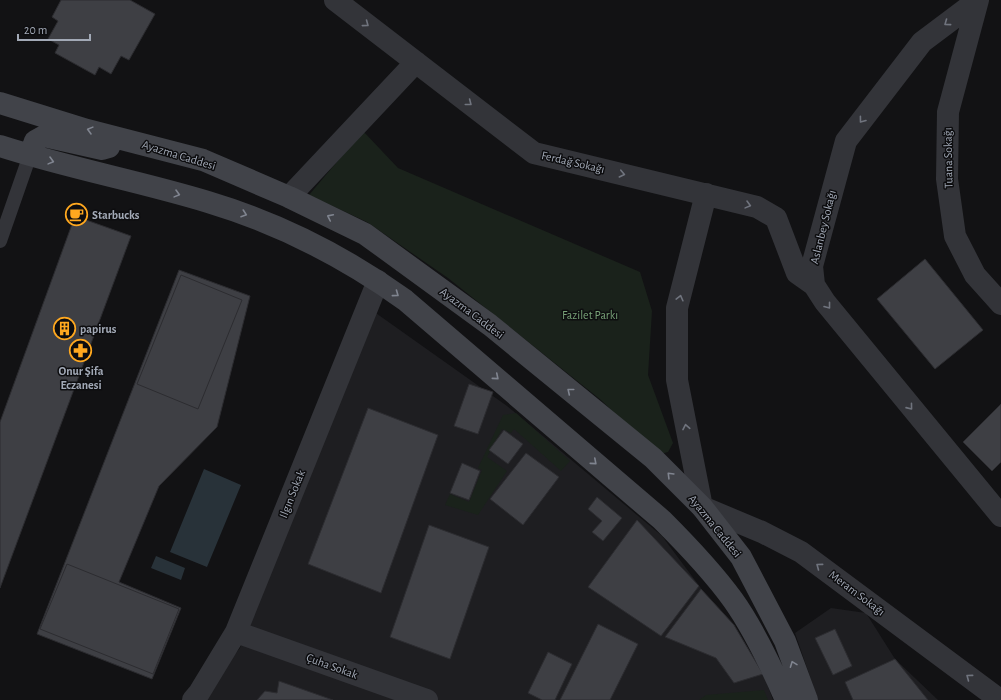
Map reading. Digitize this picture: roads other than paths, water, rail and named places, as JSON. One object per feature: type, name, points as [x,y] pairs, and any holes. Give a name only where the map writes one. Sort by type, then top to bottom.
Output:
[{"type":"main road","name":"Ayazma Caddesi","points":[[0,103],[87,130],[203,160],[288,197],[365,234],[490,325],[653,458],[702,507],[741,557],[785,641],[807,700]]},
{"type":"main road","points":[[30,155],[35,141],[44,136],[102,149],[131,141]]},
{"type":"main road","points":[[0,146],[207,202],[250,216],[309,242],[358,268],[405,300],[662,520],[697,555],[733,601],[774,672],[786,700]]},
{"type":"street","name":"Ferdağ Sokağı","points":[[335,0],[534,153],[757,207],[776,218],[797,273],[814,285]]},
{"type":"street","name":"Aslanbey Sokağı","points":[[978,0],[922,42],[846,141],[812,266],[814,285],[825,302],[1001,516]]},
{"type":"street","name":"Tuana Sokağı","points":[[978,0],[948,112],[947,179],[955,236],[975,275],[1001,304]]},
{"type":"street","points":[[288,197],[416,62]]},
{"type":"street","points":[[702,507],[677,380],[677,308],[706,194]]},
{"type":"street","name":"Ilgın Sokak","points":[[193,700],[199,693],[236,632],[378,281]]},
{"type":"street","name":"Meram Sokağı","points":[[702,507],[762,532],[801,552],[1000,700]]},
{"type":"street","name":"Çuha Sokak","points":[[236,632],[427,700]]},
{"type":"lane","points":[[0,241],[30,155]]},
{"type":"place","name":"Starbucks","points":[[76,215]]},
{"type":"place","name":"papirus","points":[[65,329]]},
{"type":"place","name":"Onur Şifa Eczanesi","points":[[81,350]]},
{"type":"park label","name":"Fazilet Parkı","points":[[590,315]]}]
